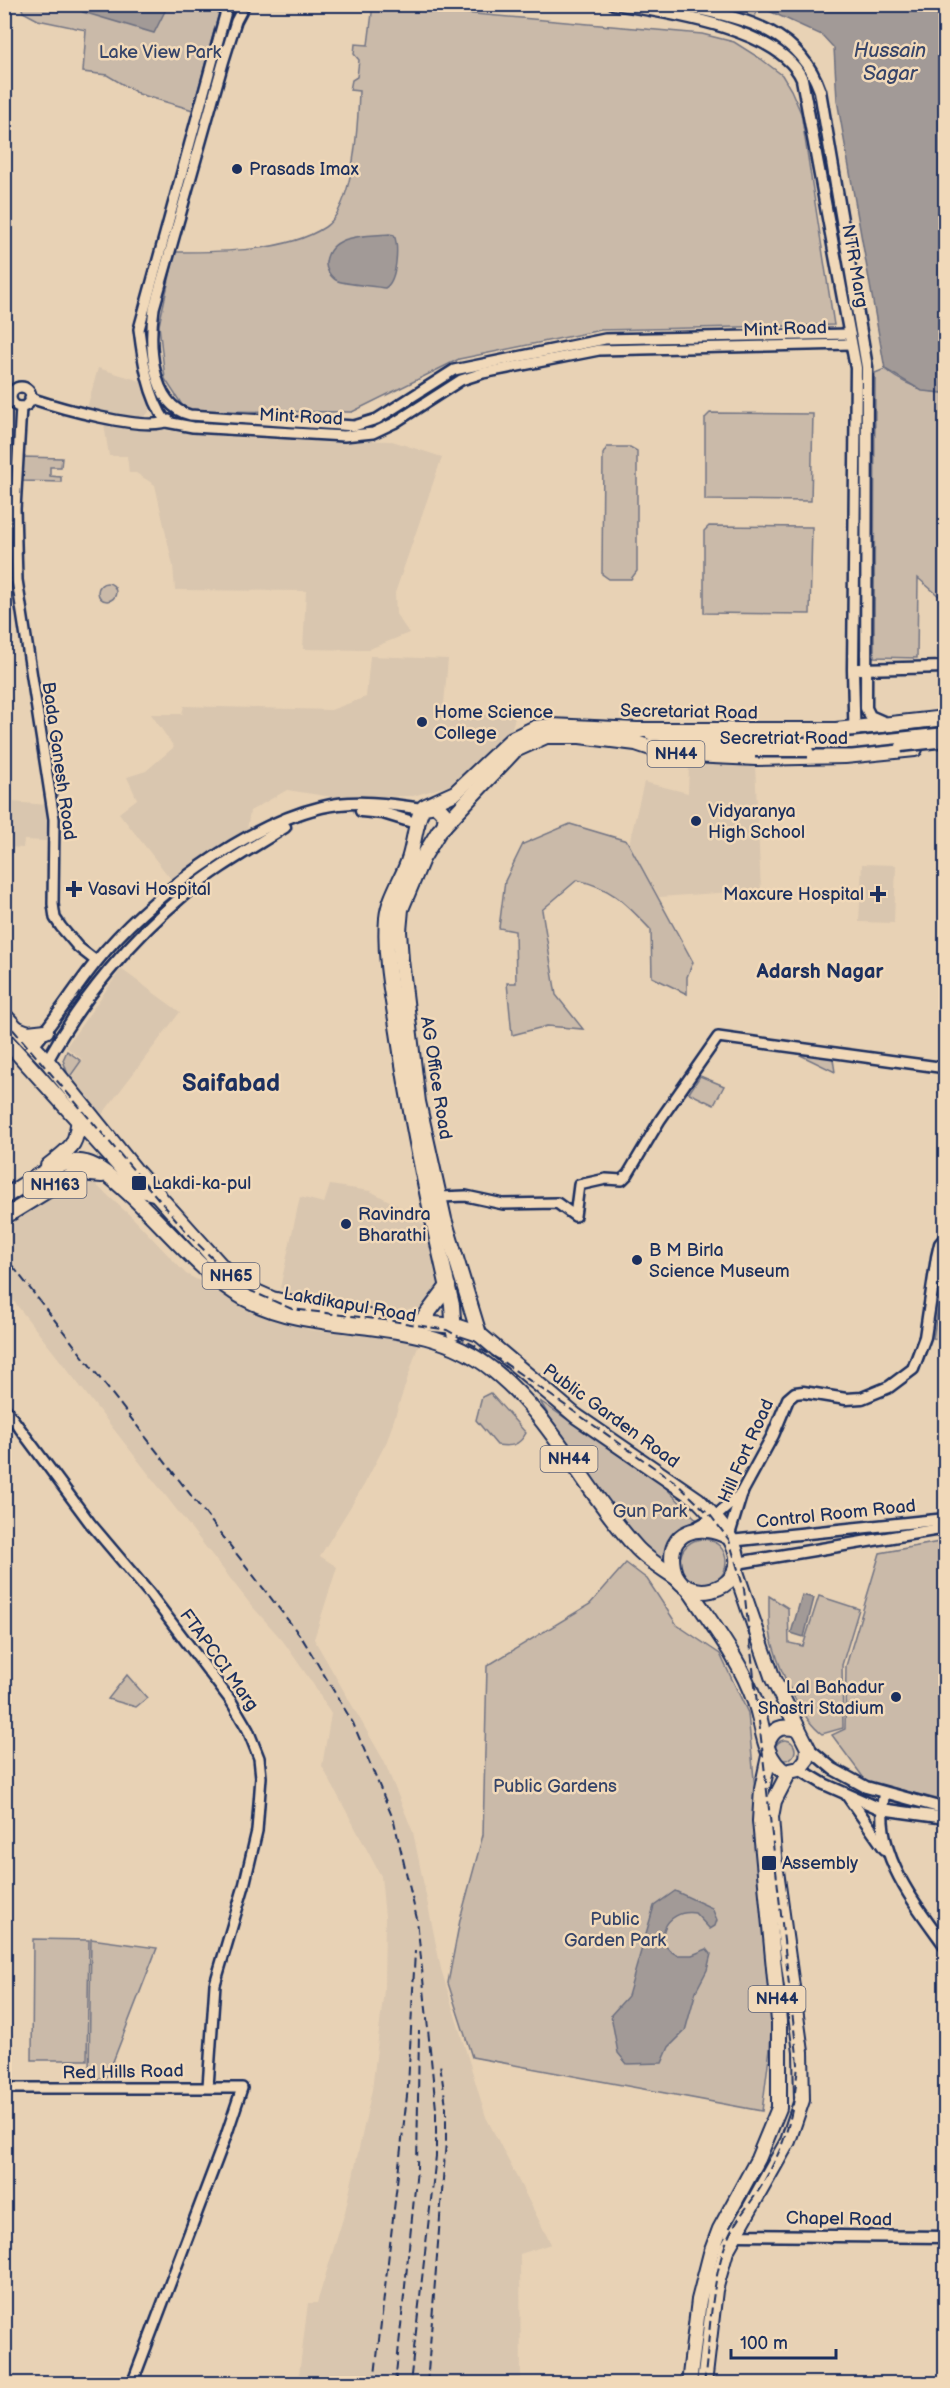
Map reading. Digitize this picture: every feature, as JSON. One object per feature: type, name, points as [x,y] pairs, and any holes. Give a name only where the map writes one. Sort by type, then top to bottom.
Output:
[{"type":"highway","name":"Secretariat Road","points":[[455,793],[512,739],[535,728],[551,726],[636,736],[854,729],[945,718]]},
{"type":"highway","name":"Secretriat Road","points":[[442,828],[501,764],[531,741],[561,735],[636,736],[669,754],[756,758],[855,755],[945,746]]},
{"type":"highway","points":[[455,793],[456,802],[463,806]]},
{"type":"highway","name":"NH44","points":[[423,808],[455,793]]},
{"type":"highway","points":[[440,807],[446,816],[442,828],[425,831],[419,824],[418,815],[423,808],[440,807]]},
{"type":"highway","name":"AG Office Road","points":[[419,824],[408,864],[387,916],[388,952],[409,1106],[455,1326],[453,1345]]},
{"type":"highway","name":"AG Office Road","points":[[442,828],[408,888],[401,909],[399,931],[417,1091],[440,1197],[464,1290],[483,1338]]},
{"type":"highway","name":"Lakdikapul Road","points":[[4,1015],[47,1061],[78,1100],[141,1190]]},
{"type":"highway","points":[[16,1028],[28,1033],[46,1031]]},
{"type":"highway","name":"Lakdikapul Road","points":[[4,1038],[227,1287],[264,1308],[341,1323],[408,1330],[453,1345]]},
{"type":"highway","name":"Lakdikapul Road","points":[[4,1197],[33,1178],[73,1145],[77,1138],[78,1100]]},
{"type":"highway","name":"Lakdikapul Road","points":[[33,1178],[66,1162],[76,1161],[87,1163],[141,1190],[158,1194],[224,1269],[258,1294],[272,1299],[380,1319],[455,1326]]},
{"type":"highway","name":"NH163","points":[[5,1216],[70,1176],[92,1173],[110,1176]]},
{"type":"highway","points":[[421,1322],[448,1286]]},
{"type":"highway","name":"NH65","points":[[455,1326],[483,1338]]},
{"type":"highway","points":[[474,1356],[483,1338]]},
{"type":"highway","name":"Public Garden Road","points":[[483,1338],[576,1416],[698,1500],[715,1517]]},
{"type":"highway","name":"NH44","points":[[453,1345],[495,1371],[537,1415],[635,1547],[683,1584]]},
{"type":"highway","name":"NH44","points":[[689,2384],[699,2300],[711,2253],[788,2141],[802,2100],[801,2052],[771,1817],[778,1790],[794,1770],[807,1759],[808,1748],[773,1679],[729,1539],[715,1517]]},
{"type":"highway","points":[[689,1531],[710,1528],[729,1539]]},
{"type":"highway","name":"NH44","points":[[689,1531],[674,1548],[673,1570],[734,1654],[760,1719],[768,1750],[760,1821],[779,2021],[779,2108],[727,2232],[715,2290],[704,2384]]},
{"type":"highway","points":[[683,1584],[700,1592],[711,1591],[722,1587],[736,1566]]},
{"type":"highway","points":[[760,1719],[778,1724],[784,1720],[787,1707]]},
{"type":"highway","points":[[794,1770],[775,1765],[768,1750],[770,1735],[777,1728],[786,1726],[798,1729]]},
{"type":"main road","name":"NTR Marg","points":[[614,4],[707,23],[752,37],[782,53],[798,69],[811,120],[856,368],[853,669],[855,755]]},
{"type":"main road","name":"NTR Marg","points":[[675,4],[752,24],[773,33],[798,51],[812,69],[820,91],[867,367],[867,712],[874,719],[893,724]]},
{"type":"main road","points":[[853,669],[945,667]]},
{"type":"main road","points":[[754,747],[851,743],[945,733]]},
{"type":"main road","points":[[636,736],[754,747],[852,750],[945,741]]},
{"type":"main road","points":[[33,1046],[96,961],[145,912],[180,882],[250,836],[325,806],[399,805],[423,808]]},
{"type":"main road","points":[[47,1061],[57,1041],[108,974],[154,922],[185,894],[227,863],[284,828],[329,811],[383,813],[419,824]]},
{"type":"main road","points":[[46,1031],[57,1041]]},
{"type":"main road","name":"Hill Fort Road","points":[[729,1539],[742,1492],[773,1435],[788,1400],[795,1393],[846,1399],[862,1398],[889,1387],[913,1369],[925,1337],[936,1257],[945,1237]]},
{"type":"main road","points":[[689,1531],[715,1517],[742,1492]]},
{"type":"main road","name":"Control Room Road","points":[[729,1539],[945,1519]]},
{"type":"main road","name":"Control Room Road","points":[[736,1566],[945,1528]]},
{"type":"main road","points":[[808,1748],[851,1780],[884,1794],[945,1809]]},
{"type":"main road","points":[[794,1770],[881,1809],[945,1818]]},
{"type":"main road","points":[[884,1794],[881,1809],[886,1850]]},
{"type":"main road","points":[[847,1795],[886,1850],[911,1899],[945,1947]]},
{"type":"main road","name":"Chapel Road","points":[[727,2232],[945,2237]]},
{"type":"street","points":[[228,4],[140,329],[145,367],[157,410],[166,422],[177,412],[167,401],[157,372],[151,332],[154,308],[236,21],[245,4]]},
{"type":"street","points":[[225,17],[236,21]]},
{"type":"street","points":[[140,329],[151,332]]},
{"type":"street","name":"Mint Road","points":[[177,412],[190,416],[354,426],[377,419],[454,370],[593,342],[850,339]]},
{"type":"street","name":"Mint Road","points":[[30,398],[66,410],[145,423],[166,422],[193,428],[344,436],[373,433],[394,423],[461,380],[599,350],[850,339]]},
{"type":"street","points":[[23,388],[30,398],[26,405],[21,407],[13,403],[8,394],[15,389],[23,388]]},
{"type":"street","points":[[145,423],[167,401]]},
{"type":"street","name":"Bada Ganesh Road","points":[[21,407],[15,548],[24,638],[54,819],[55,918],[78,947],[96,961]]},
{"type":"street","points":[[440,1197],[466,1196],[503,1204],[557,1203],[575,1216],[579,1185],[606,1179],[622,1180],[628,1174],[660,1120],[718,1037],[945,1068]]},
{"type":"street","name":"FTAPCCI Marg","points":[[4,1407],[83,1515],[150,1594],[231,1701],[259,1758],[261,1777],[254,1842],[215,1984],[208,2087]]},
{"type":"street","name":"Red Hills Road","points":[[4,2088],[91,2090],[242,2088],[132,2384]]},
{"type":"shaded area","points":[[98,368],[144,382],[149,400],[149,412],[143,418],[87,408]]},
{"type":"shaded area","points":[[104,424],[240,438],[392,441],[442,457],[395,593],[396,614],[409,633],[367,650],[303,649],[306,591],[175,590],[173,566],[155,485],[136,473],[129,473],[127,456],[109,456]]},
{"type":"shaded area","points":[[370,656],[448,659],[443,715],[516,714],[512,728],[454,784],[413,796],[332,797],[287,790],[250,811],[247,830],[174,883],[119,813],[137,799],[127,777],[146,771],[174,747],[151,714],[182,714],[184,706],[331,710],[366,697]]},
{"type":"shaded area","name":"Vidyaranya High School","points":[[689,764],[755,765],[761,890],[659,897],[629,844],[644,782],[688,793]]},
{"type":"shaded area","points":[[4,781],[14,781],[12,802],[47,805],[46,841],[24,840],[23,848],[5,847]]},
{"type":"shaded area","name":"Maxcure Hospital","points":[[862,864],[896,865],[894,923],[859,922]]},
{"type":"shaded area","points":[[121,969],[180,1012],[101,1116],[71,1079],[82,1059],[66,1047]]},
{"type":"shaded area","points":[[68,1182],[93,1182],[135,1220],[186,1274],[256,1310],[310,1330],[420,1340],[387,1441],[364,1485],[320,1556],[337,1567],[314,1639],[384,1761],[413,1832],[441,1969],[486,2117],[551,2244],[520,2254],[521,2383],[298,2383],[308,2303],[317,2303],[345,2212],[372,2090],[384,1990],[385,1917],[381,1876],[322,1766],[331,1714],[313,1684],[283,1641],[251,1605],[5,1290],[5,1235],[16,1220]]},
{"type":"shaded area","points":[[330,1185],[370,1191],[399,1206],[430,1230],[439,1270],[440,1287],[431,1307],[381,1313],[280,1288],[300,1197],[324,1203]]},
{"type":"green space","name":"Lake View Park","points":[[21,5],[221,5],[193,110],[139,94],[107,75],[83,72],[86,30],[38,20],[23,12]]},
{"type":"green space","points":[[373,5],[702,34],[734,42],[761,59],[782,75],[801,113],[834,325],[601,330],[459,359],[352,412],[186,411],[165,379],[159,325],[175,252],[232,251],[272,246],[309,235],[325,227],[335,217],[348,184],[355,143],[359,91],[350,90],[352,80],[357,77],[359,60],[354,54],[355,44],[368,45]]},
{"type":"green space","points":[[695,5],[759,5],[754,20]]},
{"type":"green space","points":[[885,369],[913,386],[945,393],[943,424],[946,434],[946,602],[918,578],[917,658],[874,657],[875,373]]},
{"type":"green space","points":[[710,413],[813,414],[811,501],[705,500],[705,418]]},
{"type":"green space","points":[[607,447],[630,447],[637,451],[637,571],[631,579],[609,579],[602,574],[603,454]]},
{"type":"green space","points":[[22,457],[62,458],[61,467],[50,467],[50,476],[61,477],[61,482],[22,481]]},
{"type":"green space","points":[[709,526],[812,527],[810,614],[704,613],[704,531]]},
{"type":"green space","points":[[103,583],[111,583],[116,588],[114,599],[103,601],[98,596],[98,588]]},
{"type":"green space","points":[[570,824],[627,841],[693,962],[687,977],[687,994],[652,977],[651,930],[610,892],[577,880],[542,910],[556,995],[583,1029],[547,1026],[512,1035],[507,983],[516,983],[515,931],[499,928],[505,881],[523,844]]},
{"type":"green space","points":[[788,1049],[832,1053],[835,1072]]},
{"type":"green space","points":[[67,1051],[81,1061],[69,1078],[63,1060]]},
{"type":"green space","points":[[700,1076],[724,1086],[714,1105],[689,1093]]},
{"type":"green space","points":[[942,1287],[945,1287],[945,1341],[933,1338]]},
{"type":"green space","points":[[490,1393],[526,1433],[517,1443],[510,1446],[497,1445],[476,1420],[482,1397]]},
{"type":"green space","name":"Gun Park","points":[[540,1401],[662,1484],[698,1521],[667,1548],[664,1563],[610,1509],[580,1467]]},
{"type":"green space","points":[[703,1539],[719,1546],[726,1562],[719,1578],[703,1585],[687,1578],[680,1562],[687,1546]]},
{"type":"green space","name":"Lal Bahadur Shastri Stadium","points":[[945,1541],[945,1801],[866,1781],[832,1735],[845,1729],[846,1666],[880,1553]]},
{"type":"green space","name":"Public Garden Park","points":[[626,1563],[647,1579],[677,1625],[720,1654],[748,1713],[773,1989],[770,2048],[762,2111],[472,2057],[448,1983],[460,1920],[483,1835],[487,1666],[590,1604]]},
{"type":"green space","points":[[769,1596],[788,1608],[789,1643],[803,1646],[819,1596],[859,1609],[842,1665],[843,1728],[822,1734],[807,1718],[793,1695],[772,1642]]},
{"type":"green space","points":[[127,1675],[147,1698],[136,1707],[108,1699]]},
{"type":"green space","points":[[785,1740],[792,1743],[795,1750],[792,1757],[785,1760],[778,1757],[775,1750],[778,1743]]},
{"type":"green space","points":[[33,1939],[89,1940],[87,2060],[32,2060]]},
{"type":"green space","points":[[91,1939],[157,1948],[107,2077],[96,2079],[89,2072]]},
{"type":"water","points":[[72,5],[168,5],[154,33],[83,12]]},
{"type":"water","name":"Hussain Sagar","points":[[756,5],[945,5],[945,393],[922,391],[885,369],[837,100],[834,48],[822,35]]},
{"type":"water","points":[[394,235],[396,240],[397,255],[392,278],[385,288],[335,280],[326,268],[329,253],[342,241],[360,236]]},
{"type":"water","points":[[802,1595],[814,1598],[804,1637],[791,1633]]},
{"type":"water","points":[[675,1891],[712,1908],[717,1920],[715,1926],[710,1929],[695,1913],[676,1916],[665,1928],[664,1943],[669,1950],[678,1955],[692,1955],[707,1949],[711,1954],[707,1970],[696,1991],[685,2031],[669,2047],[662,2063],[627,2064],[618,2053],[611,2015],[628,1996],[654,1906]]},
{"type":"railway","points":[[4,1019],[191,1237],[221,1267],[251,1291],[292,1309],[447,1330],[503,1362],[675,1482],[711,1516],[729,1540],[744,1589],[798,2064],[788,2127],[778,2155],[762,2185],[733,2227],[721,2260],[714,2295],[704,2384]]},
{"type":"railway","points":[[4,1255],[302,1638],[353,1723],[394,1821],[417,1919],[436,2109],[436,2156],[410,2384]]},
{"type":"railway","points":[[374,2384],[408,2087],[415,1951]]},
{"type":"railway","points":[[395,2384],[417,2169],[419,2031]]},
{"type":"railway","points":[[427,2384],[446,2141],[446,2105],[440,2064]]},
{"type":"place","name":"Prasads Imax","points":[[237,169]]},
{"type":"place","name":"Home Science College","points":[[422,722]]},
{"type":"place","name":"Vidyaranya High School","points":[[696,821]]},
{"type":"place","name":"Vasavi Hospital","points":[[74,889]]},
{"type":"place","name":"Maxcure Hospital","points":[[878,894]]},
{"type":"place","name":"Lakdi-ka-pul","points":[[139,1183]]},
{"type":"place","name":"Ravindra Bharathi","points":[[346,1224]]},
{"type":"place","name":"B M Birla Science Museum","points":[[637,1260]]},
{"type":"place","name":"Lal Bahadur Shastri Stadium","points":[[896,1697]]},
{"type":"place","name":"Assembly","points":[[769,1863]]},
{"type":"district","name":"Adarsh Nagar","points":[[820,972]]},
{"type":"district","name":"Saifabad","points":[[231,1083]]},
{"type":"park label","name":"Public Gardens","points":[[555,1786]]}]
